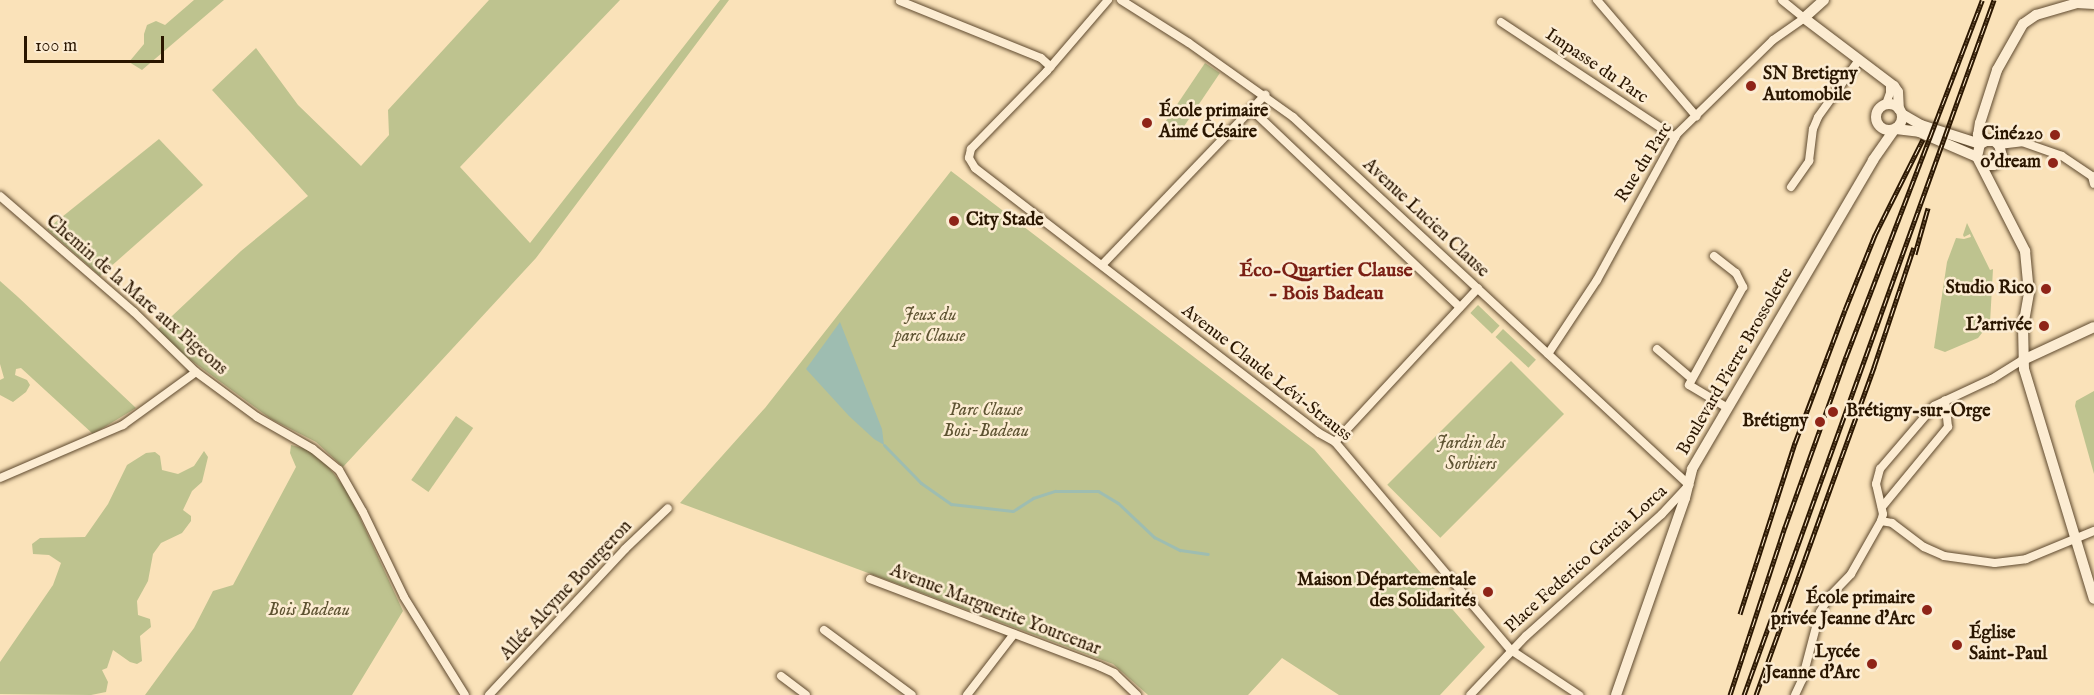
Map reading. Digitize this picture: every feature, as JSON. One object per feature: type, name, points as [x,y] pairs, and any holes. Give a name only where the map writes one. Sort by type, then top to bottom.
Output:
[{"type":"main road","points":[[1824,0],[1804,18],[1890,82],[1898,92],[1901,123],[1895,129]]},
{"type":"main road","points":[[1980,161],[1988,143],[1984,115],[1997,70],[2028,19],[2077,3],[2094,4]]},
{"type":"main road","points":[[1886,104],[1900,112],[1920,125],[1988,143],[2002,156],[1994,165],[1980,161],[1919,132],[1884,130],[1877,124],[1878,110],[1886,104]]},
{"type":"main road","name":"Boulevard Pierre Brossolette","points":[[1617,695],[1689,485],[1692,469],[1722,421],[1726,407],[1873,160],[1895,129]]},
{"type":"main road","points":[[1980,161],[2022,242],[2028,262],[2029,293],[2023,326],[2022,360],[2094,600]]},
{"type":"main road","points":[[2022,360],[2094,327]]},
{"type":"street","points":[[900,0],[1041,58],[1051,67],[1108,0]]},
{"type":"street","name":"Avenue Lucien Clause","points":[[1121,0],[1265,95],[1301,123],[1689,485]]},
{"type":"street","points":[[1597,0],[1696,116]]},
{"type":"street","points":[[1782,0],[1804,18]]},
{"type":"street","name":"Rue du Parc","points":[[1548,354],[1597,280],[1675,137],[1773,40],[1804,18]]},
{"type":"street","name":"Impasse du Parc","points":[[1501,22],[1675,137]]},
{"type":"street","points":[[1791,187],[1809,161],[1813,129],[1818,117],[1859,60]]},
{"type":"street","name":"Avenue Claude Lévi-Strauss","points":[[1051,67],[971,149],[969,158],[975,168],[1319,433],[1335,442],[1511,650]]},
{"type":"street","points":[[1886,104],[1890,93],[1890,82]]},
{"type":"street","points":[[1102,265],[1265,95]]},
{"type":"street","points":[[1251,109],[1460,307]]},
{"type":"street","points":[[1988,143],[2028,143],[2075,162],[2093,177]]},
{"type":"street","name":"Chemin de la Mare aux Pigeons","points":[[0,196],[134,312],[195,372],[257,417],[304,442],[339,470],[404,597],[465,695]]},
{"type":"street","points":[[1714,256],[1736,273],[1743,287],[1689,382],[1691,388],[1726,407]]},
{"type":"street","points":[[1335,442],[1478,288]]},
{"type":"street","points":[[1657,349],[1691,378]]},
{"type":"street","points":[[1795,695],[1802,680],[1820,612],[1856,566],[1884,514],[1876,484],[1880,469],[1924,415],[1945,400],[1992,379],[2022,360]]},
{"type":"street","points":[[0,478],[123,425],[195,372]]},
{"type":"street","points":[[1882,507],[1948,428],[1945,400]]},
{"type":"street","name":"Place Federico Garcia Lorca","points":[[1579,695],[1511,650],[1662,514],[1689,485]]},
{"type":"street","name":"Allée Alcyme Bourgeron","points":[[489,695],[625,549],[668,508]]},
{"type":"street","points":[[1881,521],[1892,523],[1933,552],[1977,562],[2017,561],[2094,531]]},
{"type":"street","name":"Avenue Marguerite Yourcenar","points":[[870,579],[1100,666],[1114,673],[1137,695]]},
{"type":"street","points":[[824,630],[912,695]]},
{"type":"street","points":[[967,695],[1014,634]]},
{"type":"street","points":[[1470,695],[1511,650]]},
{"type":"street","points":[[781,676],[806,695]]},
{"type":"green space","points":[[194,0],[224,0],[142,70],[129,62],[144,44],[147,25],[156,21],[165,25]]},
{"type":"green space","points":[[489,0],[620,0],[460,167],[530,243],[720,0],[729,0],[536,258],[343,467],[316,442],[271,419],[154,333],[241,251],[308,196],[212,90],[256,48],[298,105],[361,166],[389,135],[388,110]]},
{"type":"green space","points":[[1205,63],[1220,73],[1175,140],[1160,130]]},
{"type":"green space","points":[[159,139],[203,185],[100,276],[47,229]]},
{"type":"green space","name":"Parc Clause Bois-Badeau","points":[[951,171],[1314,449],[1485,647],[1440,695],[1339,695],[1282,658],[1248,695],[1148,695],[1113,664],[680,503],[765,408]]},
{"type":"green space","points":[[1967,223],[1990,270],[1993,269],[1990,323],[1978,338],[1945,352],[1934,348],[1947,262],[1956,238],[1971,237],[1970,234],[1964,237],[1963,235]]},
{"type":"green space","points":[[0,281],[136,408],[93,434],[21,368],[16,369],[15,375],[27,380],[30,385],[26,392],[13,402],[0,395],[0,380],[4,378],[0,364]]},
{"type":"green space","points":[[1478,305],[1500,326],[1492,334],[1470,313]]},
{"type":"green space","points":[[1503,329],[1536,360],[1528,368],[1495,337]]},
{"type":"green space","name":"Jardin des Sorbiers","points":[[1511,361],[1564,414],[1440,538],[1387,485]]},
{"type":"green space","points":[[2094,391],[2094,474],[2075,406],[2076,401]]},
{"type":"green space","points":[[456,416],[473,428],[428,492],[411,480]]},
{"type":"green space","name":"Bois Badeau","points":[[291,445],[307,449],[324,461],[348,492],[403,611],[352,695],[145,695],[194,628],[213,591],[233,585],[296,467],[290,453]]},
{"type":"green space","points":[[204,451],[208,457],[202,482],[192,491],[183,510],[191,516],[191,521],[182,533],[161,543],[153,554],[148,581],[137,601],[138,615],[150,619],[151,627],[140,636],[142,661],[137,664],[130,662],[113,650],[107,668],[102,670],[108,682],[106,692],[91,695],[0,694],[0,662],[53,585],[61,563],[49,555],[33,554],[32,544],[40,538],[85,537],[108,504],[127,465],[146,453],[155,452],[160,456],[162,470],[178,474],[194,466]]},
{"type":"shaded area","points":[[840,322],[882,429],[884,445],[849,416],[806,369]]},
{"type":"waterway","points":[[884,445],[921,483],[951,504],[1013,511],[1033,498],[1055,491],[1098,491],[1118,503],[1154,537],[1180,550],[1208,554]]},
{"type":"railway","points":[[1730,695],[1785,527],[1846,357],[1982,0]]},
{"type":"railway","points":[[1744,695],[1994,0]]},
{"type":"railway","points":[[1740,614],[1795,443],[1845,310],[1875,235],[1923,139]]},
{"type":"railway","points":[[1915,254],[1928,208]]},
{"type":"railway","points":[[1756,695],[1874,367],[1914,247]]},
{"type":"place","name":"SN Bretigny Automobile","points":[[1751,86]]},
{"type":"place","name":"École primaire Aimé Césaire","points":[[1147,123]]},
{"type":"place","name":"Ciné220","points":[[2055,135]]},
{"type":"place","name":"o'dream","points":[[2053,163]]},
{"type":"place","name":"City Stade","points":[[954,221]]},
{"type":"place","name":"Studio Rico","points":[[2046,289]]},
{"type":"place","name":"L'arrivée","points":[[2044,326]]},
{"type":"place","name":"Brétigny-sur-Orge","points":[[1833,412]]},
{"type":"place","name":"Brétigny","points":[[1820,422]]},
{"type":"place","name":"Maison Départementale des Solidarités","points":[[1488,592]]},
{"type":"place","name":"École primaire privée Jeanne d'Arc","points":[[1927,610]]},
{"type":"place","name":"Église Saint-Paul","points":[[1957,645]]},
{"type":"place","name":"Lycée Jeanne d'Arc","points":[[1872,664]]},
{"type":"district","name":"Éco-Quartier Clause - Bois Badeau","points":[[1326,282]]},
{"type":"park label","name":"Jeux du parc Clause","points":[[930,327]]}]
